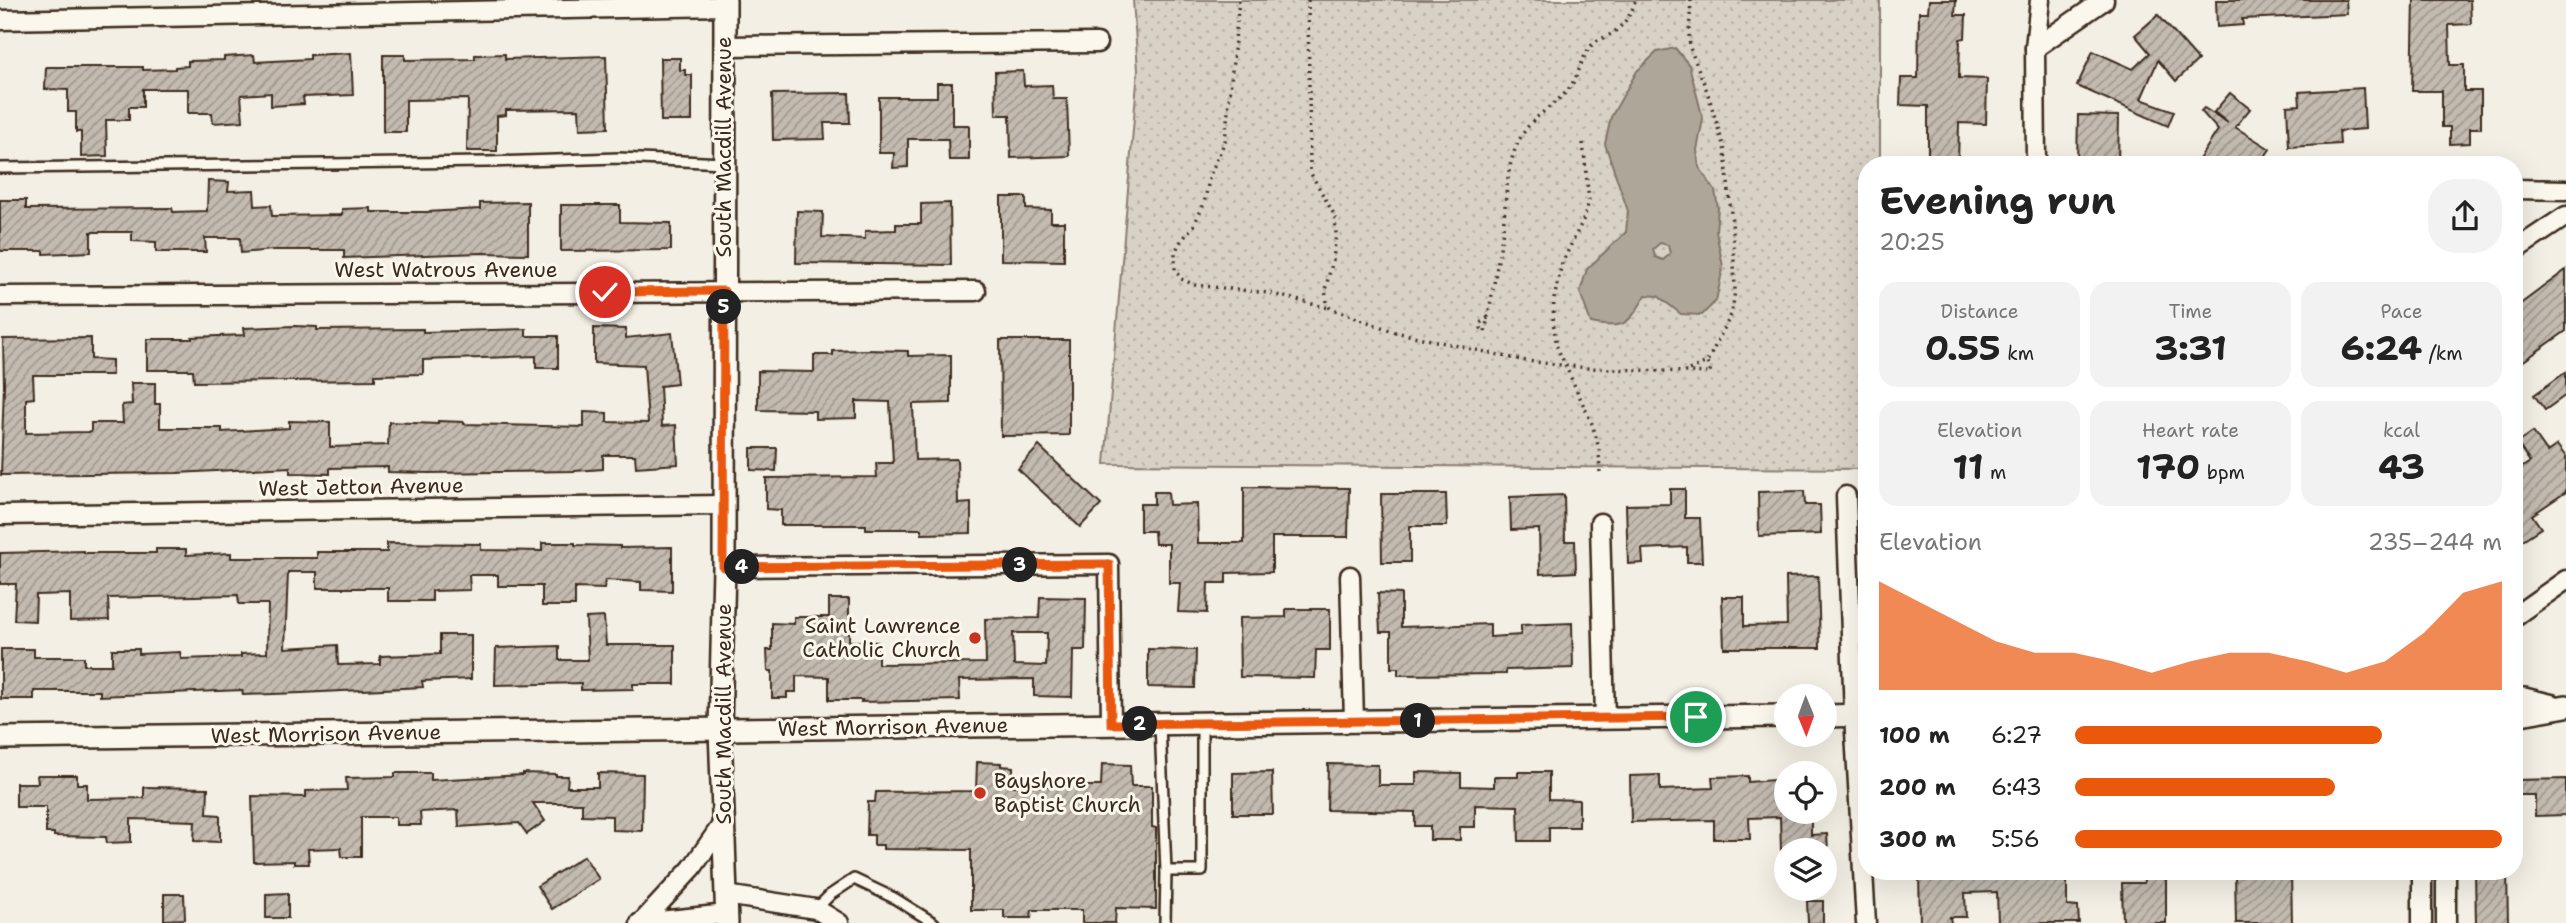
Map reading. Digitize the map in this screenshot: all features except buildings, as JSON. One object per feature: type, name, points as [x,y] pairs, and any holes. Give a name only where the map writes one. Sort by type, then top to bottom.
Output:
[{"type":"street","points":[[2036,156],[2035,48],[2040,0]]},
{"type":"street","points":[[2035,48],[2104,0]]},
{"type":"street","points":[[0,20],[725,3]]},
{"type":"street","name":"South Macdill Avenue","points":[[725,3],[720,729],[727,911]]},
{"type":"street","points":[[724,46],[1097,43]]},
{"type":"street","points":[[2523,189],[2566,190]]},
{"type":"street","points":[[2523,245],[2566,216]]},
{"type":"street","name":"West Watrous Avenue","points":[[0,296],[976,291]]},
{"type":"street","points":[[1846,496],[1858,671]]},
{"type":"street","name":"West Jetton Avenue","points":[[0,515],[723,505]]},
{"type":"street","points":[[1600,523],[1605,718]]},
{"type":"street","points":[[723,567],[1109,564],[1111,724]]},
{"type":"street","points":[[1350,576],[1354,722]]},
{"type":"street","points":[[2523,610],[2566,580]]},
{"type":"street","points":[[2523,699],[2560,707]]},
{"type":"street","points":[[2523,714],[2560,707]]},
{"type":"street","points":[[1838,716],[1858,715]]},
{"type":"street","name":"West Morrison Avenue","points":[[0,738],[1774,716]]},
{"type":"street","points":[[641,923],[692,868],[724,822]]},
{"type":"street","points":[[1865,880],[1866,923]]},
{"type":"street","points":[[2422,880],[2422,923]]},
{"type":"street","points":[[2446,880],[2446,923]]},
{"type":"street","points":[[641,923],[775,903],[839,923]]},
{"type":"lane","points":[[0,168],[619,158],[724,163]]},
{"type":"lane","points":[[1166,871],[1202,871],[1202,723]]},
{"type":"lane","points":[[1160,724],[1166,871],[1165,923]]},
{"type":"lane","points":[[812,916],[830,895],[854,879],[894,898],[934,923]]},
{"type":"path","points":[[1239,0],[1225,141],[1210,175],[1205,204],[1175,253],[1175,270],[1181,279],[1195,285],[1269,293],[1330,308],[1395,332],[1526,361],[1712,373],[1707,362]]},
{"type":"path","points":[[1308,0],[1310,172],[1335,216],[1333,260],[1325,290],[1330,308]]},
{"type":"path","points":[[1488,318],[1503,234],[1510,171],[1524,130],[1570,88],[1585,55],[1594,43],[1612,34],[1626,22],[1636,0]]},
{"type":"path","points":[[1684,372],[1707,362],[1732,313],[1735,290],[1725,151],[1707,91],[1690,48],[1691,0]]},
{"type":"path","points":[[1583,143],[1589,201],[1584,218],[1562,263],[1552,322],[1564,365],[1593,426],[1599,449],[1600,477]]},
{"type":"shaded area","points":[[1133,0],[1880,0],[1880,156],[1858,156],[1858,469],[1105,464],[1138,70]]},
{"type":"shaded area","points":[[1675,48],[1689,65],[1703,119],[1697,150],[1699,167],[1715,191],[1718,208],[1716,231],[1723,267],[1716,301],[1702,315],[1681,314],[1658,296],[1646,295],[1625,322],[1612,326],[1591,323],[1580,292],[1587,269],[1626,232],[1628,211],[1605,144],[1611,117],[1637,71],[1657,52]],"holes":[[[1660,243],[1668,245],[1670,254],[1663,260],[1655,257],[1653,249]]]},
{"type":"place","name":"Saint Lawrence Catholic Church","points":[[975,638]]},
{"type":"place","name":"Bayshore Baptist Church","points":[[980,793]]},
{"type":"route","points":[[605,292],[724,291],[723,567],[1109,564],[1111,724],[1696,717]]}]
